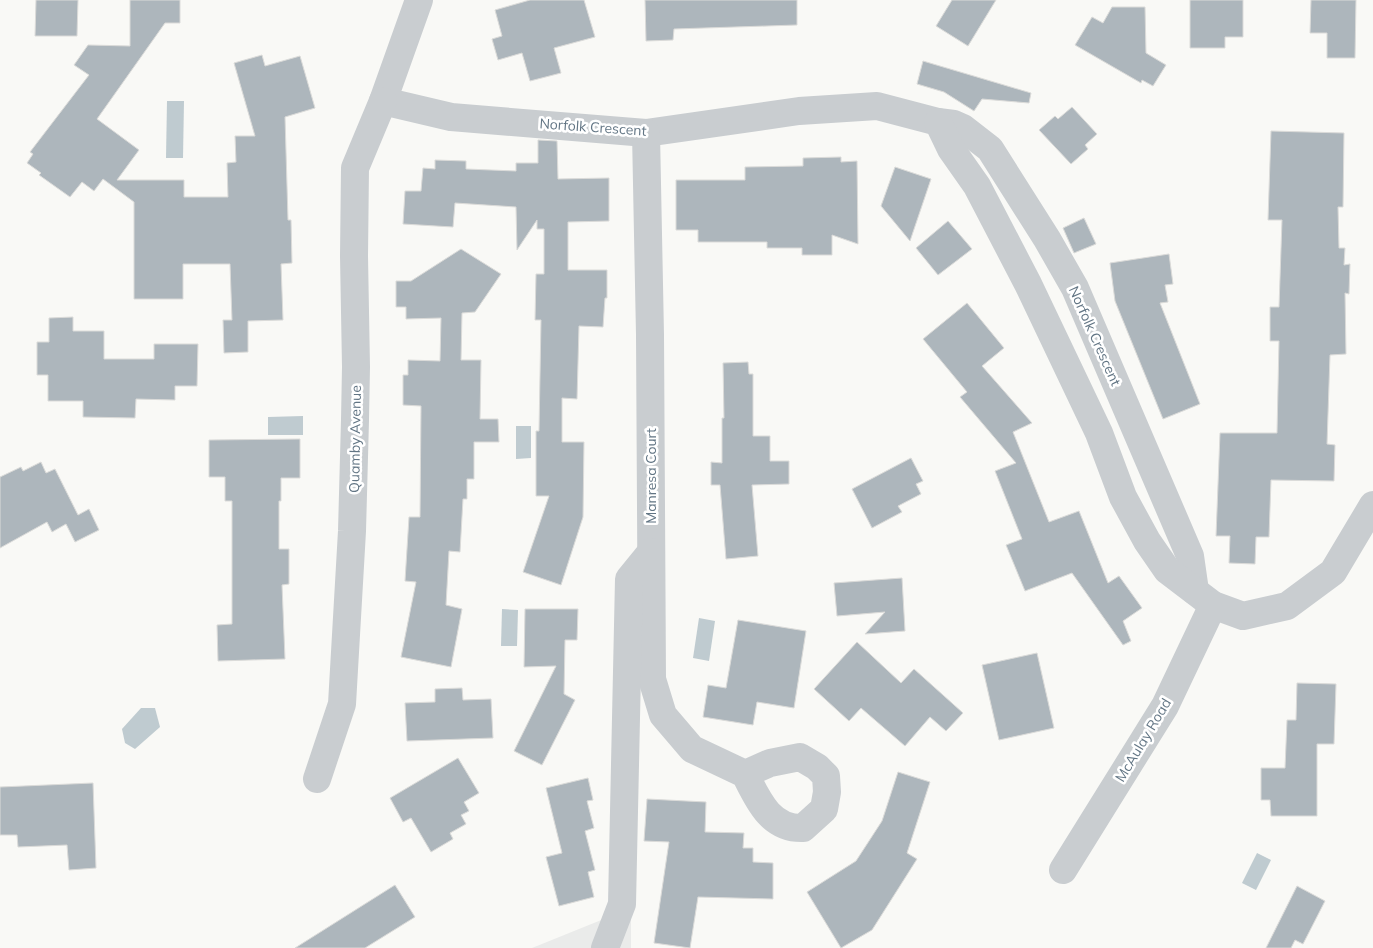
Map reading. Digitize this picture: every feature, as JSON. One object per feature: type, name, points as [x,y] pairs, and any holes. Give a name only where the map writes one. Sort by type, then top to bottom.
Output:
[{"type":"street","points":[[384,101],[419,0]]},
{"type":"street","name":"Norfolk Crescent","points":[[384,101],[451,117],[646,133],[799,111],[876,106],[938,122],[954,124],[963,128],[990,149],[1047,239],[1075,288],[1190,556],[1204,598]]},
{"type":"street","name":"Quamby Avenue","points":[[317,779],[342,704],[352,531],[355,420],[355,168],[384,101]]},
{"type":"street","points":[[938,122],[951,148],[977,186],[1028,284],[1099,433],[1123,497],[1166,570],[1204,598],[1243,616],[1287,606],[1333,572],[1373,504]]},
{"type":"street","name":"Manresa Court","points":[[646,133],[652,679],[663,716],[692,749],[745,774]]},
{"type":"street","points":[[605,948],[622,904],[629,579],[651,552]]},
{"type":"street","name":"McAulay Road","points":[[1064,870],[1165,706],[1204,598]]},
{"type":"shaded area","points":[[167,101],[184,101],[183,158],[166,158]]},
{"type":"shaded area","points":[[303,416],[303,435],[268,435],[268,417]]},
{"type":"shaded area","points":[[516,426],[531,426],[531,458],[516,459]]},
{"type":"shaded area","points":[[502,609],[518,610],[517,646],[501,646]]},
{"type":"shaded area","points":[[699,618],[715,621],[709,661],[693,658]]},
{"type":"shaded area","points":[[141,708],[155,708],[160,727],[135,749],[125,743],[122,729]]},
{"type":"shaded area","points":[[1257,853],[1271,860],[1256,890],[1242,883]]},
{"type":"shaded area","points":[[631,908],[631,948],[532,948]]},
{"type":"building","points":[[36,0],[78,0],[77,36],[35,36]]},
{"type":"building","points":[[130,0],[180,0],[180,23],[165,23],[97,119],[139,150],[117,180],[184,180],[184,197],[228,197],[227,163],[236,162],[235,136],[255,136],[234,63],[262,55],[265,66],[300,56],[315,108],[285,117],[288,220],[291,220],[292,263],[281,264],[283,320],[248,321],[248,352],[224,353],[223,320],[232,320],[230,264],[183,264],[183,299],[134,299],[134,202],[103,179],[94,191],[82,182],[70,197],[39,175],[41,173],[27,163],[33,154],[30,152],[89,75],[74,65],[88,45],[130,46]]},
{"type":"building","points":[[530,0],[584,0],[595,37],[554,48],[561,73],[530,81],[522,53],[498,60],[492,39],[502,36],[495,10]]},
{"type":"building","points":[[645,0],[797,0],[797,25],[674,29],[673,40],[646,41]]},
{"type":"building","points":[[952,0],[996,0],[968,46],[936,26]]},
{"type":"building","points":[[1190,0],[1243,0],[1243,37],[1225,37],[1225,48],[1190,48]]},
{"type":"building","points":[[1311,0],[1356,0],[1355,58],[1327,58],[1327,33],[1310,33]]},
{"type":"building","points":[[1112,7],[1145,7],[1146,53],[1166,65],[1153,86],[1142,80],[1141,83],[1075,45],[1092,17],[1103,23]]},
{"type":"building","points":[[923,61],[1031,93],[1029,103],[982,99],[974,111],[944,92],[917,84]]},
{"type":"building","points":[[1072,107],[1097,134],[1085,145],[1088,149],[1071,164],[1039,130],[1055,116],[1058,119]]},
{"type":"building","points":[[1271,131],[1344,133],[1343,207],[1338,207],[1339,248],[1345,248],[1344,265],[1350,264],[1349,294],[1345,293],[1346,354],[1330,355],[1327,444],[1335,445],[1334,481],[1271,480],[1269,537],[1256,537],[1255,564],[1229,563],[1230,536],[1216,536],[1220,433],[1277,433],[1279,341],[1270,341],[1270,307],[1279,307],[1282,220],[1268,220]]},
{"type":"building","points":[[538,140],[557,141],[558,179],[609,178],[609,221],[568,222],[568,270],[607,270],[607,298],[605,298],[603,327],[579,326],[577,399],[562,398],[562,442],[584,442],[583,517],[561,585],[523,572],[549,496],[536,496],[536,431],[539,431],[541,320],[535,320],[536,274],[544,274],[544,229],[537,229],[537,220],[517,250],[516,207],[455,203],[453,227],[403,224],[405,191],[421,191],[423,168],[435,169],[435,160],[466,161],[466,169],[516,171],[516,163],[538,163]]},
{"type":"building","points":[[841,157],[841,162],[857,161],[858,244],[832,235],[832,255],[802,255],[802,248],[767,248],[767,242],[698,242],[698,230],[676,230],[676,180],[745,180],[745,167],[803,166],[803,158]]},
{"type":"building","points":[[895,167],[931,179],[910,241],[881,206]]},
{"type":"building","points":[[1084,218],[1096,244],[1074,253],[1063,228]]},
{"type":"building","points":[[948,221],[972,249],[938,275],[916,248]]},
{"type":"building","points":[[461,249],[501,274],[475,312],[462,313],[461,360],[481,360],[480,419],[498,419],[499,442],[474,442],[474,479],[467,479],[467,499],[463,499],[460,552],[449,551],[446,605],[462,609],[451,667],[401,657],[416,582],[405,581],[409,517],[420,517],[421,406],[403,405],[403,375],[408,375],[408,360],[440,361],[441,318],[406,319],[406,307],[396,307],[396,281],[411,281]]},
{"type":"building","points":[[1169,254],[1173,284],[1165,285],[1168,302],[1160,303],[1200,404],[1163,419],[1115,301],[1110,263]]},
{"type":"building","points":[[967,303],[1004,348],[982,366],[1032,423],[1013,432],[1049,522],[1079,511],[1108,583],[1119,576],[1142,608],[1123,621],[1131,641],[1123,645],[1072,573],[1025,591],[1006,545],[1022,539],[995,471],[1016,463],[960,397],[967,392],[923,339]]},
{"type":"building","points":[[73,317],[73,331],[104,331],[104,359],[154,359],[154,344],[198,344],[197,386],[175,386],[175,400],[136,399],[135,418],[83,417],[83,401],[48,401],[48,375],[37,375],[37,342],[49,342],[49,318]]},
{"type":"building","points":[[748,362],[749,374],[753,374],[753,436],[770,436],[770,461],[789,461],[789,484],[752,485],[758,556],[726,559],[720,485],[711,485],[711,462],[722,463],[722,418],[724,418],[723,363]]},
{"type":"building","points":[[300,439],[300,478],[281,478],[281,501],[279,501],[279,549],[289,549],[289,584],[282,585],[285,659],[218,661],[217,625],[232,624],[232,501],[225,501],[225,477],[209,477],[209,440]]},
{"type":"building","points":[[911,458],[923,481],[916,484],[921,494],[898,506],[902,512],[872,528],[852,489]]},
{"type":"building","points":[[41,462],[46,473],[55,469],[78,515],[89,509],[99,530],[75,542],[66,524],[52,532],[47,522],[0,548],[0,477],[21,467],[23,471]]},
{"type":"building","points":[[902,578],[905,631],[865,634],[885,612],[837,616],[834,583]]},
{"type":"building","points":[[525,609],[578,609],[577,640],[565,640],[564,694],[575,700],[542,765],[514,751],[556,666],[524,667]]},
{"type":"building","points":[[738,620],[806,631],[794,708],[757,702],[753,725],[703,717],[708,685],[726,688]]},
{"type":"building","points":[[857,642],[901,683],[914,669],[963,713],[946,731],[930,717],[905,746],[861,708],[849,721],[814,689]]},
{"type":"building","points":[[1037,653],[1054,728],[999,740],[982,665]]},
{"type":"building","points":[[1297,683],[1336,684],[1334,744],[1317,744],[1317,816],[1271,816],[1270,800],[1261,800],[1261,768],[1285,768],[1287,720],[1296,720]]},
{"type":"building","points":[[462,688],[463,700],[491,699],[493,738],[407,741],[405,703],[435,702],[435,689]]},
{"type":"building","points":[[458,758],[479,793],[464,802],[469,811],[461,815],[466,824],[450,833],[453,839],[431,852],[411,818],[403,822],[390,798]]},
{"type":"building","points":[[898,772],[930,782],[907,853],[917,859],[872,930],[841,948],[807,892],[856,861],[882,821]]},
{"type":"building","points":[[588,778],[593,800],[587,801],[594,828],[585,831],[595,870],[588,872],[594,897],[559,906],[546,857],[562,853],[546,788]]},
{"type":"building","points":[[93,783],[96,868],[69,870],[67,845],[18,847],[17,835],[0,835],[0,787]]},
{"type":"building","points":[[647,799],[706,802],[705,832],[744,833],[743,848],[753,848],[753,862],[773,863],[773,899],[698,897],[690,948],[654,943],[669,842],[644,841]]},
{"type":"building","points":[[395,885],[415,917],[365,948],[295,948]]},
{"type":"building","points":[[1297,886],[1325,901],[1303,944],[1295,940],[1291,948],[1266,948]]}]
